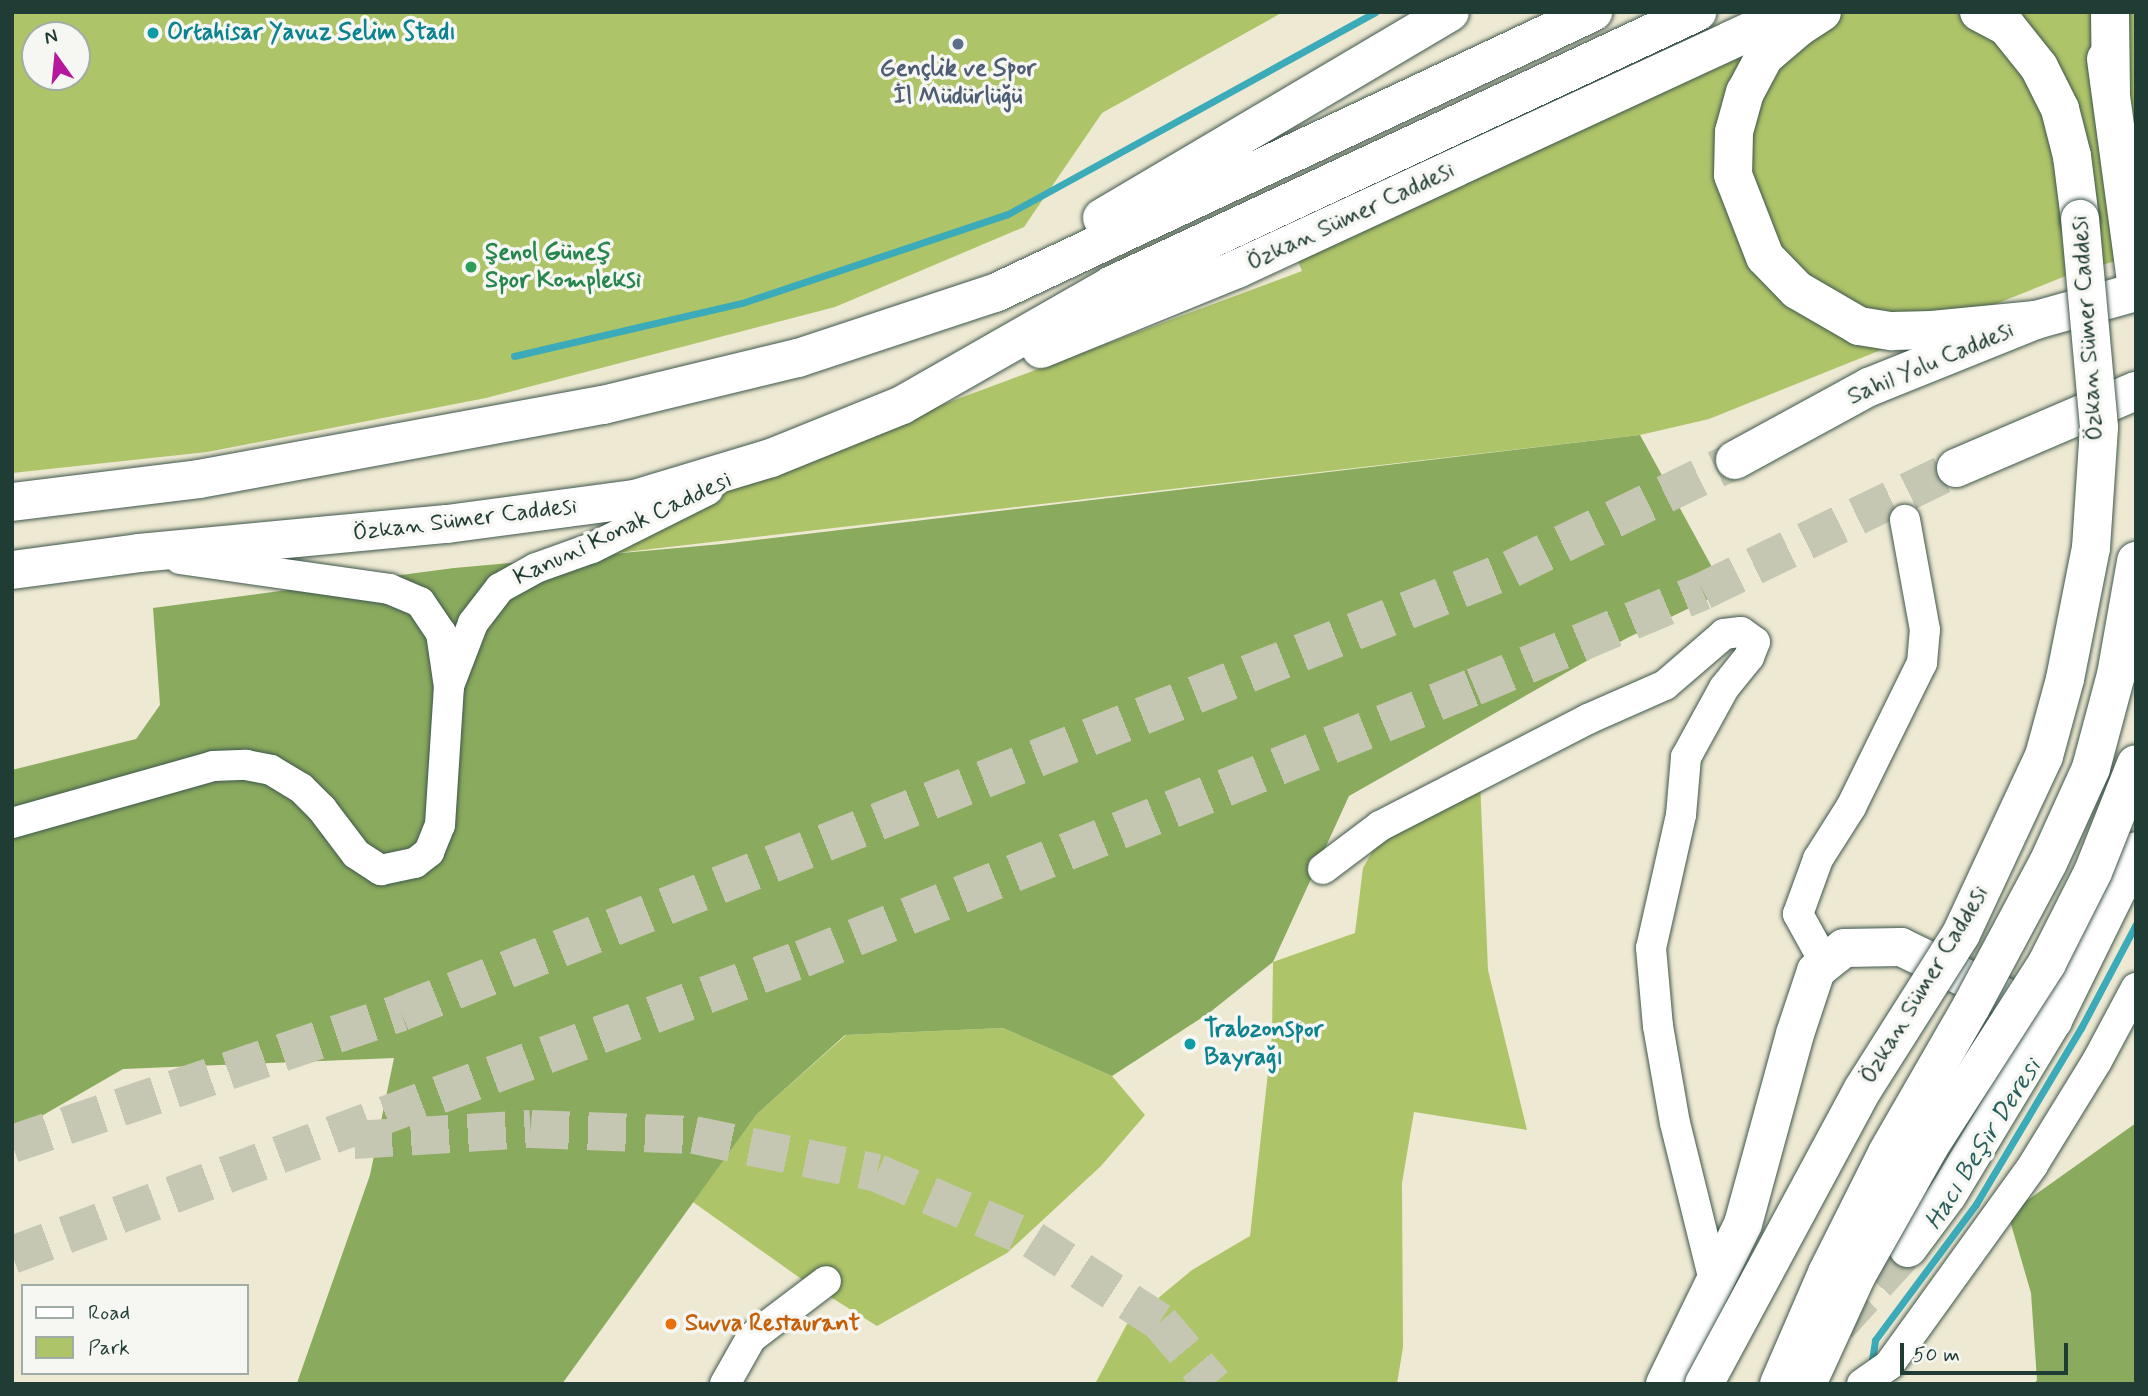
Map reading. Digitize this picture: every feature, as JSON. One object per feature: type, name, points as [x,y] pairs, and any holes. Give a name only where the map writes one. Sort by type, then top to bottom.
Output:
[{"type":"main road","points":[[798,358],[926,304],[1080,231],[1450,12]]},
{"type":"main road","points":[[12,502],[199,479],[266,467],[603,405],[798,358],[995,293],[1593,12]]},
{"type":"main road","name":"Özkan Sümer Caddesi","points":[[902,405],[1112,285],[1697,12]]},
{"type":"main road","name":"Özkan Sümer Caddesi","points":[[12,570],[139,553],[447,524],[635,499],[771,458],[1237,269],[1792,12]]},
{"type":"main road","points":[[1822,12],[1799,27],[1765,57],[1745,92],[1734,132],[1733,175],[1765,257],[1797,290],[1859,326],[1892,331],[1932,330],[2036,320]]},
{"type":"main road","name":"Özkan Sümer Caddesi","points":[[1704,1384],[1863,1089],[1961,934],[2044,756],[2066,679],[2091,548],[2099,427],[2092,324],[2072,156],[2060,109],[2039,66],[2007,27],[1979,12]]},
{"type":"main road","name":"Özkan Sümer Caddesi","points":[[2099,12],[2136,282]]},
{"type":"main road","points":[[2110,12],[2111,90]]},
{"type":"main road","name":"Sahil Yolu Caddesi","points":[[1735,460],[1868,387],[2036,320],[2136,292]]},
{"type":"main road","points":[[1956,468],[2136,391]]},
{"type":"main road","name":"Özkan Sümer Caddesi","points":[[1779,1384],[1827,1273],[1881,1165],[1971,1007],[2048,863],[2091,768],[2116,675],[2136,561]]},
{"type":"main road","points":[[1807,1384],[1857,1275],[1923,1158],[2047,963],[2093,872],[2136,764]]},
{"type":"main road","points":[[1908,1248],[1948,1194],[2053,1020],[2134,860]]},
{"type":"main road","points":[[1665,1384],[1742,1224],[1795,1034],[1816,971],[1825,962],[1844,948],[1900,947],[2053,1020]]},
{"type":"street","name":"Kanuni Konak Caddesi","points":[[449,687],[473,623],[500,588],[536,568],[592,548],[771,458]]},
{"type":"street","points":[[1825,962],[1798,914],[1818,859],[1851,807],[1922,663],[1925,629],[1905,520]]},
{"type":"street","points":[[12,823],[213,766],[246,765],[271,769],[301,788],[322,809],[356,854],[381,870],[415,863],[429,852],[440,825],[449,687],[441,633],[420,602],[390,589],[139,553]]},
{"type":"street","points":[[1323,869],[1380,826],[1588,719],[1665,685],[1724,634],[1741,632],[1755,642],[1749,657],[1724,688],[1686,757],[1681,815],[1651,948],[1658,1026],[1675,1123],[1714,1282]]},
{"type":"street","points":[[1862,1384],[1889,1365],[2033,1165],[2097,1061],[2136,988]]},
{"type":"street","points":[[725,1384],[751,1338],[826,1281]]},
{"type":"green space","name":"Şenol Güneş Spor Kompleksi","points":[[12,12],[1283,12],[1102,113],[1024,227],[835,307],[486,398],[207,452],[12,473]]},
{"type":"green space","points":[[1764,12],[2136,12],[2136,255],[2068,275],[1709,419],[1640,435],[608,554],[769,469],[1302,271],[1285,229]]},
{"type":"green space","points":[[1640,435],[1725,591],[1627,638],[1349,796],[1273,962],[1209,1013],[1112,1076],[1003,1028],[845,1035],[757,1114],[562,1384],[182,1384],[297,1383],[370,1175],[394,1058],[123,1069],[12,1133],[12,770],[136,739],[160,705],[153,608],[454,568],[722,544]]},
{"type":"green space","points":[[1480,780],[1488,970],[1527,1130],[1414,1112],[1402,1183],[1403,1347],[1397,1384],[1095,1384],[1127,1324],[1192,1270],[1250,1236],[1272,1036],[1273,962],[1355,933],[1363,868],[1383,832]]},
{"type":"green space","points":[[1003,1028],[1112,1076],[1145,1115],[1101,1166],[1007,1253],[877,1326],[800,1278],[693,1202],[757,1114],[846,1035]]},
{"type":"green space","points":[[2136,1123],[2136,1384],[2034,1384],[2037,1380],[2031,1293],[2008,1214]]},
{"type":"waterway","points":[[514,356],[742,303],[1008,214],[1375,12]]},
{"type":"waterway","name":"Hacı Beşir Deresi","points":[[1871,1366],[1875,1340],[1976,1204],[2081,1028],[2136,924]]},
{"type":"tunnel","points":[[12,1144],[401,1012],[1511,569],[1735,460]]},
{"type":"tunnel","points":[[12,1255],[802,959],[1474,687],[1703,591],[1956,468]]},
{"type":"tunnel","points":[[354,1140],[531,1129],[694,1135],[877,1173],[1033,1240],[1160,1322],[1213,1384]]},
{"type":"tunnel","points":[[1838,1325],[1908,1248]]},
{"type":"place","name":"Ortahisar Yavuz Selim Stadı","points":[[153,33]]},
{"type":"place","name":"Gençlik ve Spor İl Müdürlüğü","points":[[958,44]]},
{"type":"place","name":"Şenol Güneş Spor Kompleksi","points":[[471,267]]},
{"type":"place","name":"Trabzonspor Bayrağı","points":[[1190,1044]]},
{"type":"place","name":"Suvva Restaurant","points":[[671,1324]]}]
